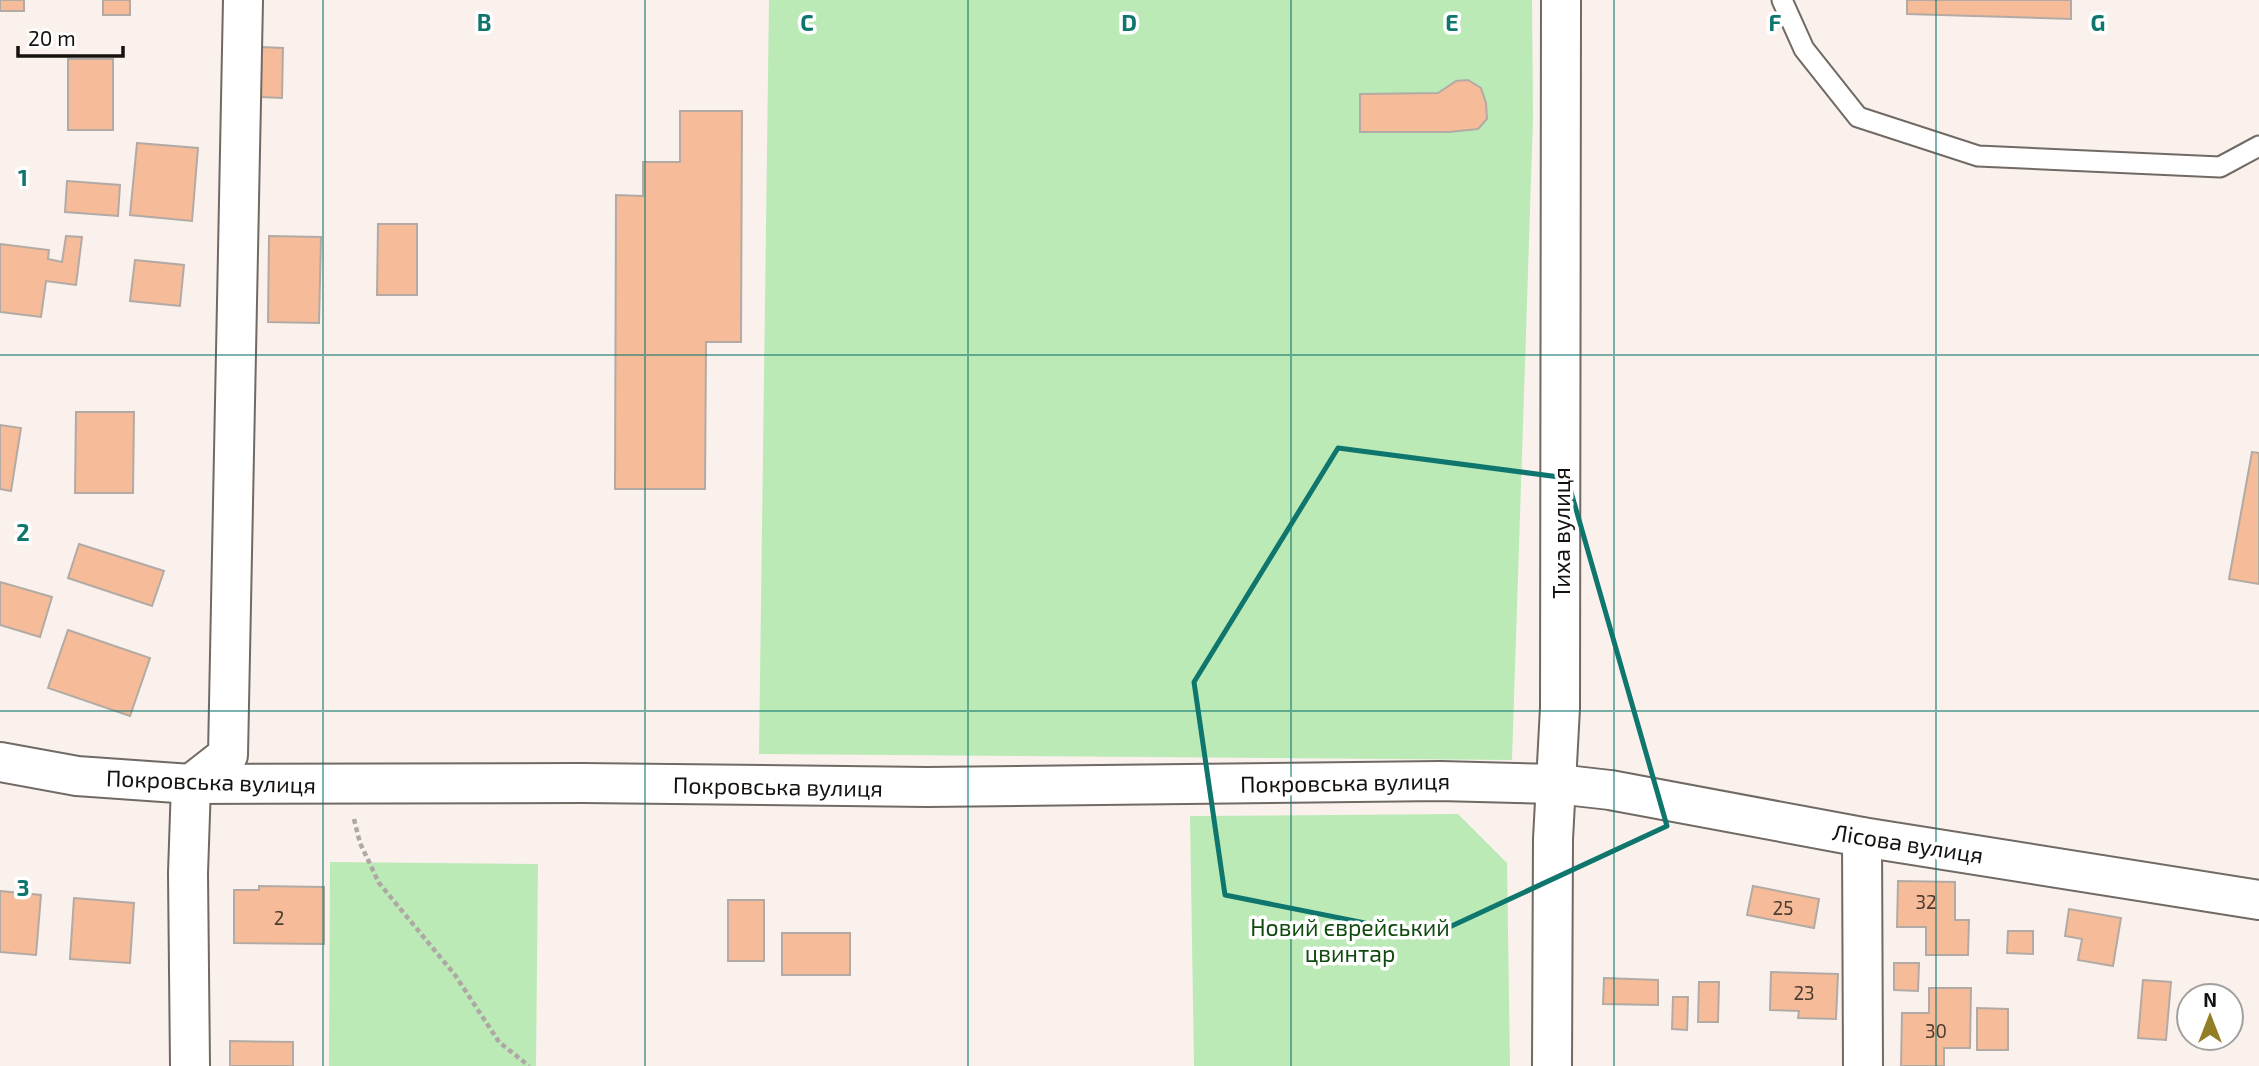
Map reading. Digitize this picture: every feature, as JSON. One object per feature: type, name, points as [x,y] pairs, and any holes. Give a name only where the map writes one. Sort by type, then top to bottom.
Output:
[{"type":"street","points":[[190,1066],[188,873],[191,784],[228,755],[243,0]]},
{"type":"street","name":"Тиха вулиця","points":[[1552,1066],[1552,894],[1560,708],[1561,0]]},
{"type":"street","name":"Покровська вулиця","points":[[0,762],[77,776],[191,784],[582,783],[927,787],[1440,781],[1557,784]]},
{"type":"street","name":"Лісова вулиця","points":[[1557,784],[1610,790],[1862,836],[2259,900]]},
{"type":"street","points":[[1862,836],[1863,1066]]},
{"type":"lane","points":[[1782,0],[1804,49],[1858,117],[1979,156],[2220,167],[2259,146]]},
{"type":"path","points":[[346,785],[360,843],[379,883],[455,975],[499,1042],[529,1066]]},
{"type":"highlighted area","points":[[1338,448],[1567,478],[1667,826],[1430,936],[1225,895],[1194,682]]},
{"type":"green space","points":[[769,0],[1532,0],[1533,119],[1512,760],[759,754]]},
{"type":"green space","name":"Новий єврейський цвинтар","points":[[1458,814],[1507,863],[1510,1066],[1194,1066],[1190,816]]},
{"type":"green space","points":[[330,862],[538,864],[536,1066],[329,1066]]},
{"type":"building","points":[[0,0],[24,0],[24,11],[0,11]]},
{"type":"building","points":[[103,0],[130,0],[130,15],[103,15]]},
{"type":"building","points":[[1907,0],[2071,0],[2071,19],[1907,14]]},
{"type":"building","points":[[261,47],[283,48],[282,98],[260,97]]},
{"type":"building","points":[[68,59],[113,59],[113,130],[68,130]]},
{"type":"building","points":[[1468,80],[1481,88],[1486,103],[1487,119],[1478,129],[1449,132],[1360,132],[1360,94],[1438,93],[1456,81]]},
{"type":"building","points":[[680,111],[742,111],[741,342],[706,342],[705,489],[615,489],[616,195],[643,196],[643,162],[680,162]]},
{"type":"building","points":[[137,143],[198,148],[192,221],[130,215]]},
{"type":"building","points":[[67,181],[120,185],[118,216],[65,212]]},
{"type":"building","points":[[378,224],[417,224],[417,295],[377,295]]},
{"type":"building","points":[[66,236],[82,237],[76,285],[46,281],[41,317],[0,312],[0,244],[49,250],[48,259],[62,262]]},
{"type":"building","points":[[269,236],[321,237],[319,323],[268,322]]},
{"type":"building","points":[[135,260],[184,265],[180,306],[130,301]]},
{"type":"building","points":[[76,412],[134,412],[133,493],[75,493]]},
{"type":"building","points":[[0,425],[21,428],[11,491],[0,489]]},
{"type":"building","points":[[2252,452],[2259,453],[2259,584],[2229,579]]},
{"type":"building","points":[[79,544],[164,571],[152,606],[68,578]]},
{"type":"building","points":[[0,582],[52,597],[40,637],[0,625]]},
{"type":"building","points":[[68,630],[150,658],[130,716],[48,688]]},
{"type":"building","points":[[1898,881],[1955,882],[1955,920],[1969,920],[1968,955],[1926,955],[1926,927],[1897,927]]},
{"type":"building","points":[[259,886],[324,887],[324,944],[234,943],[234,890],[259,890]]},
{"type":"building","points":[[1753,886],[1819,899],[1814,928],[1747,915]]},
{"type":"building","points":[[0,891],[41,895],[36,955],[0,952]]},
{"type":"building","points":[[74,898],[134,903],[130,963],[70,959]]},
{"type":"building","points":[[728,900],[764,900],[764,961],[728,961]]},
{"type":"building","points":[[2069,909],[2121,918],[2113,966],[2078,960],[2082,939],[2065,936]]},
{"type":"building","points":[[2008,931],[2033,931],[2033,954],[2007,953]]},
{"type":"building","points":[[782,933],[850,933],[850,975],[782,975]]},
{"type":"building","points":[[1894,963],[1919,963],[1918,991],[1894,990]]},
{"type":"building","points":[[1771,972],[1838,974],[1836,1019],[1798,1018],[1799,1011],[1770,1010]]},
{"type":"building","points":[[1604,978],[1658,980],[1658,1005],[1603,1004]]},
{"type":"building","points":[[2143,980],[2171,982],[2166,1040],[2138,1038]]},
{"type":"building","points":[[1699,982],[1719,982],[1718,1022],[1698,1022]]},
{"type":"building","points":[[1929,988],[1971,988],[1970,1048],[1944,1048],[1944,1066],[1901,1066],[1902,1013],[1929,1013]]},
{"type":"building","points":[[1673,997],[1688,997],[1687,1030],[1672,1029]]},
{"type":"building","points":[[1977,1008],[2008,1009],[2008,1050],[1977,1050]]},
{"type":"building","points":[[230,1041],[293,1042],[293,1066],[230,1066]]}]
